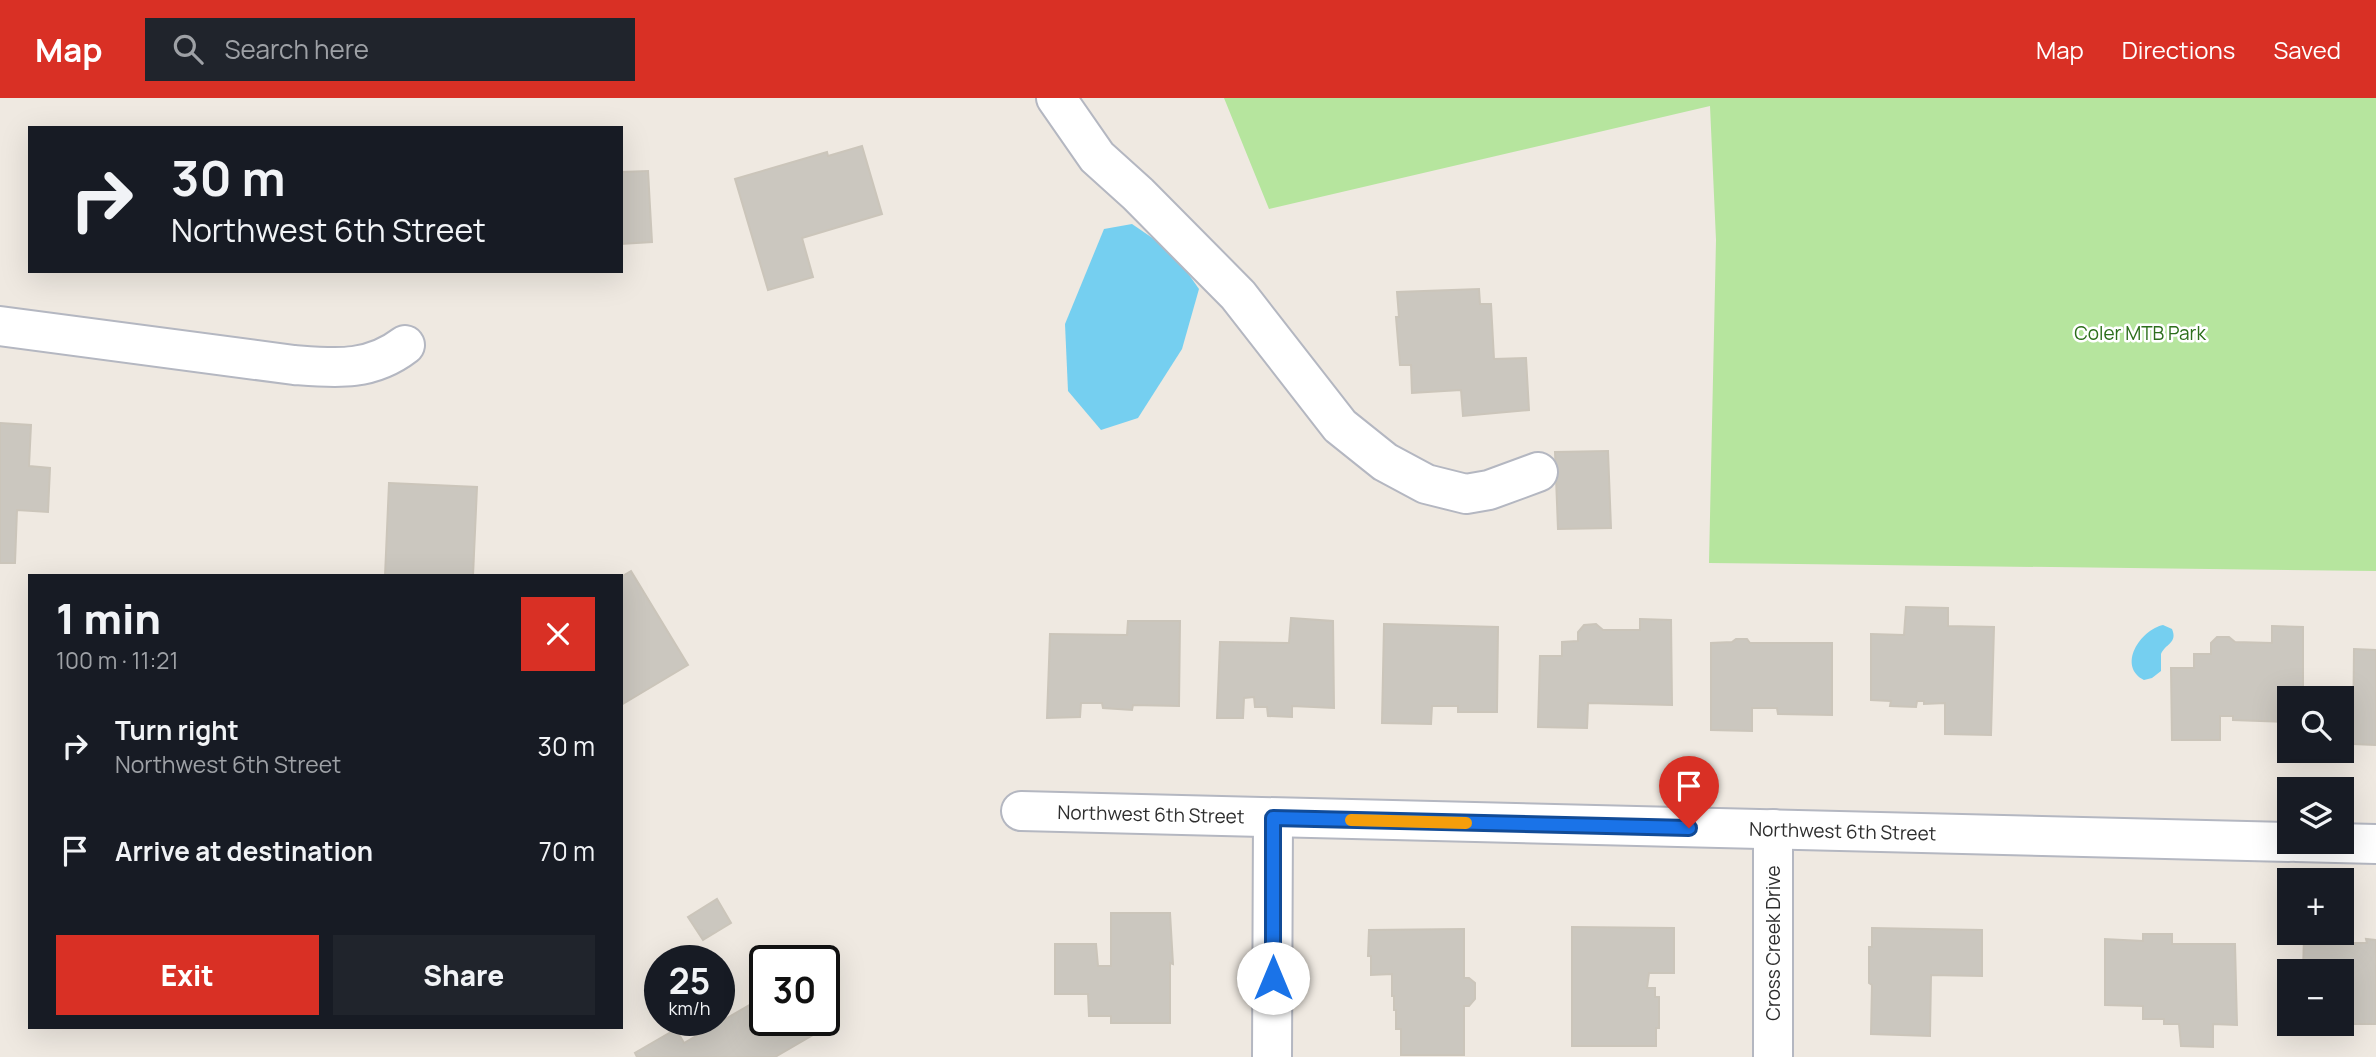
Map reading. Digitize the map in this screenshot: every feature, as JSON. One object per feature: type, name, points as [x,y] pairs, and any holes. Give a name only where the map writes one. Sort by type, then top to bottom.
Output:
[{"type":"street","points":[[1056,98],[1097,157],[1138,194],[1238,295],[1340,426],[1385,462],[1426,484],[1466,494],[1489,490],[1538,472]]},
{"type":"street","points":[[0,326],[339,369],[371,363],[390,356],[405,345]]},
{"type":"street","name":"Northwest 6th Street","points":[[1021,811],[2277,842]]},
{"type":"street","points":[[1272,1057],[1273,818]]},
{"type":"street","name":"Cross Creek Drive","points":[[1773,830],[1773,1057]]},
{"type":"street","points":[[2354,843],[2376,844]]},
{"type":"green space","name":"Coler MTB Park","points":[[1224,98],[2376,98],[2376,571],[1709,563],[1716,240],[1710,106],[1269,209]]},
{"type":"water","points":[[1132,224],[1173,252],[1199,289],[1182,349],[1138,418],[1101,430],[1068,391],[1065,324],[1104,229]]},
{"type":"water","points":[[2163,625],[2172,629],[2172,640],[2161,654],[2161,671],[2144,680],[2136,674],[2132,666],[2135,649],[2154,628]]},
{"type":"building","points":[[862,146],[882,214],[802,238],[813,277],[768,290],[735,179],[827,152],[828,156]]},
{"type":"building","points":[[648,171],[652,242],[623,244],[623,172]]},
{"type":"building","points":[[1479,289],[1480,304],[1491,304],[1494,359],[1526,358],[1529,410],[1463,416],[1461,390],[1412,393],[1411,365],[1400,365],[1397,292]]},
{"type":"building","points":[[0,423],[31,425],[29,466],[50,468],[48,512],[17,510],[15,563],[0,563]]},
{"type":"building","points":[[1608,451],[1611,528],[1558,529],[1555,452]]},
{"type":"building","points":[[389,483],[477,487],[473,574],[385,574]]},
{"type":"building","points":[[631,571],[688,665],[623,704],[623,576]]},
{"type":"building","points":[[1906,607],[1948,608],[1948,626],[1994,627],[1991,735],[1945,734],[1945,703],[1924,704],[1924,701],[1917,701],[1916,707],[1890,706],[1891,701],[1871,700],[1871,634],[1904,635]]},
{"type":"building","points":[[1291,618],[1333,621],[1334,708],[1292,706],[1292,717],[1268,716],[1267,707],[1255,707],[1254,697],[1244,698],[1243,718],[1217,718],[1220,642],[1289,643]]},
{"type":"building","points":[[1640,619],[1671,620],[1672,705],[1588,703],[1587,728],[1538,727],[1540,656],[1562,656],[1562,642],[1578,641],[1578,632],[1584,625],[1596,624],[1603,630],[1640,630]]},
{"type":"building","points":[[1128,621],[1180,621],[1179,706],[1133,705],[1132,710],[1103,708],[1102,703],[1081,703],[1080,717],[1047,718],[1050,634],[1127,635]]},
{"type":"building","points":[[1384,624],[1498,627],[1497,712],[1458,712],[1458,706],[1432,706],[1431,724],[1382,723]]},
{"type":"building","points":[[2272,626],[2303,627],[2303,686],[2277,686],[2277,722],[2233,720],[2233,716],[2220,716],[2220,740],[2172,740],[2171,668],[2194,668],[2194,654],[2211,654],[2211,643],[2217,637],[2229,637],[2235,642],[2272,643]]},
{"type":"building","points":[[1736,639],[1747,639],[1750,643],[1832,643],[1832,715],[1778,714],[1777,708],[1752,708],[1752,731],[1711,730],[1711,643],[1732,642]]},
{"type":"building","points":[[2354,649],[2376,650],[2376,745],[2354,744]]},
{"type":"building","points":[[717,899],[731,923],[703,940],[688,917]]},
{"type":"building","points":[[1111,913],[1170,913],[1173,964],[1170,963],[1170,1023],[1111,1023],[1111,1016],[1089,1016],[1088,994],[1055,994],[1055,944],[1096,944],[1098,966],[1111,966]]},
{"type":"building","points":[[1572,927],[1674,928],[1674,973],[1649,973],[1647,988],[1655,988],[1655,997],[1659,997],[1656,1046],[1572,1046]]},
{"type":"building","points":[[1872,928],[1982,930],[1982,976],[1931,975],[1930,1036],[1871,1034],[1872,985],[1869,983],[1869,947],[1872,947]]},
{"type":"building","points":[[1464,929],[1464,978],[1475,983],[1475,999],[1469,1006],[1464,1006],[1464,1055],[1401,1055],[1401,1029],[1396,1029],[1392,974],[1371,975],[1371,956],[1368,956],[1369,930]]},
{"type":"building","points":[[2143,934],[2172,934],[2172,944],[2235,944],[2237,1025],[2213,1024],[2213,1047],[2181,1046],[2179,1024],[2164,1024],[2164,1019],[2143,1019],[2143,1006],[2105,1005],[2105,939],[2143,941]]},
{"type":"building","points":[[2366,939],[2376,940],[2376,1024],[2354,1024],[2354,959],[2303,959],[2304,945],[2354,945],[2367,943]]},
{"type":"building","points":[[749,1005],[749,1036],[811,1036],[775,1057],[637,1057],[635,1053],[664,1036],[680,1036],[684,1043],[696,1036],[735,1036],[735,1013]]},
{"type":"slow traffic","points":[[1351,820],[1466,823]]},
{"type":"route","points":[[1273,978],[1273,818],[1689,828]]}]
